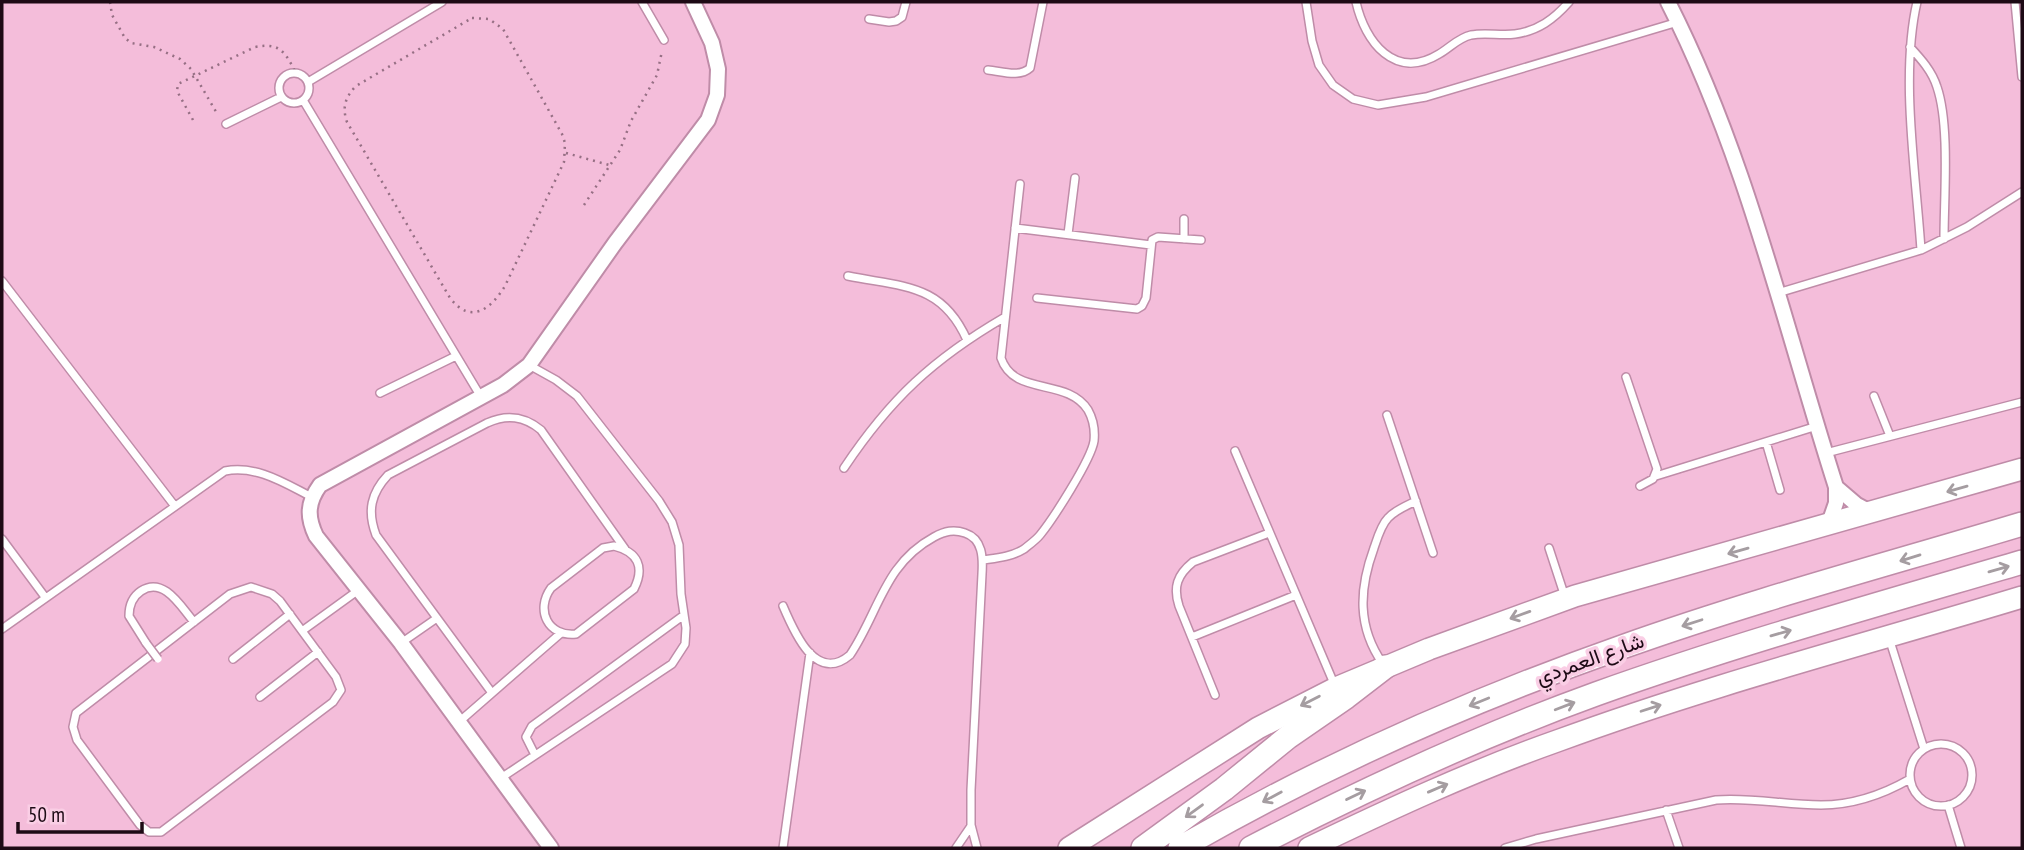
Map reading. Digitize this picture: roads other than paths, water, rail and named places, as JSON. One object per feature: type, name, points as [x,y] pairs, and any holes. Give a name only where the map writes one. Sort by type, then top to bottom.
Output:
[{"type":"main road","name":"شارع العمردي","points":[[1180,848],[1287,789],[1357,755],[1548,674],[1734,610],[2022,524]]},
{"type":"main road","name":"شارع العمردي","points":[[1251,848],[1415,768],[1593,695],[1737,646],[2022,562]]},
{"type":"main road","points":[[1143,848],[1385,667]]},
{"type":"street","points":[[551,848],[401,642],[313,530],[309,510],[312,497],[320,485],[331,477],[503,385],[529,365],[614,243],[708,120],[718,95],[718,69],[712,43],[693,2]]},
{"type":"street","points":[[1668,2],[1723,128],[1744,184],[1818,425],[1836,487],[1836,503],[1828,526]]},
{"type":"street","points":[[1069,848],[1217,752],[1336,688],[1385,667],[1565,599],[2022,469]]},
{"type":"street","points":[[1836,487],[1857,505],[1873,513]]},
{"type":"street","points":[[1309,848],[1430,792],[1555,741],[1683,698],[2022,597]]},
{"type":"lane","points":[[308,82],[442,2]]},
{"type":"lane","points":[[642,2],[663,40]]},
{"type":"lane","points":[[869,19],[896,21],[902,17],[906,2]]},
{"type":"lane","points":[[988,70],[1020,74],[1030,68],[1043,2]]},
{"type":"lane","points":[[1306,2],[1319,65],[1333,85],[1353,99],[1378,105],[1426,97],[1678,22]]},
{"type":"lane","points":[[1356,2],[1369,37],[1382,53],[1400,62],[1421,62],[1440,54],[1458,39],[1468,36],[1514,34],[1537,29],[1557,16],[1569,2]]},
{"type":"lane","points":[[1917,2],[1910,46],[1910,91],[1921,250]]},
{"type":"lane","points":[[2015,2],[2022,77]]},
{"type":"lane","points":[[1910,46],[1926,64],[1937,85],[1943,108],[1944,239]]},
{"type":"lane","points":[[291,73],[301,75],[308,82],[309,92],[303,100],[294,104],[281,97],[278,87],[282,78],[291,73]]},
{"type":"lane","points":[[226,124],[281,97]]},
{"type":"lane","points":[[303,100],[481,397]]},
{"type":"lane","points":[[1068,234],[1075,178]]},
{"type":"lane","points":[[983,559],[1004,557],[1023,549],[1040,536],[1088,458],[1094,443],[1094,427],[1088,412],[1078,399],[1064,391],[1013,378],[1005,369],[1001,358],[1020,184]]},
{"type":"lane","points":[[1777,293],[1921,250],[2022,192]]},
{"type":"lane","points":[[1184,219],[1184,239]]},
{"type":"lane","points":[[1015,228],[1151,245]]},
{"type":"lane","points":[[1037,298],[1137,309],[1146,298],[1152,240],[1158,237],[1201,240]]},
{"type":"lane","points":[[848,276],[931,295],[953,314],[967,340]]},
{"type":"lane","points":[[2,281],[174,505]]},
{"type":"lane","points":[[844,468],[869,430],[898,397],[931,366],[1005,317]]},
{"type":"lane","points":[[380,393],[456,356]]},
{"type":"lane","points":[[501,778],[672,664],[685,644],[679,545],[666,511],[577,396],[529,365]]},
{"type":"lane","points":[[1626,377],[1656,465],[1656,476]]},
{"type":"lane","points":[[1874,396],[1890,436]]},
{"type":"lane","points":[[1826,453],[2022,402]]},
{"type":"lane","points":[[1387,415],[1433,553]]},
{"type":"lane","points":[[492,693],[376,535],[371,522],[373,496],[379,484],[388,475],[498,418],[521,418],[541,430],[625,548],[634,556],[639,567],[639,578],[634,589],[583,631],[576,634],[561,633],[548,624],[543,610],[544,601],[551,588],[603,548],[614,545],[625,548]]},
{"type":"lane","points":[[1640,486],[1656,476],[1818,425]]},
{"type":"lane","points":[[1766,442],[1780,490]]},
{"type":"lane","points":[[1235,451],[1336,688]]},
{"type":"lane","points":[[2,629],[225,471],[240,468],[256,470],[312,497]]},
{"type":"lane","points":[[1385,667],[1375,653],[1365,630],[1363,592],[1371,554],[1386,519],[1416,501]]},
{"type":"lane","points":[[783,606],[790,623],[810,653],[819,661],[830,665],[842,662],[850,655],[894,572],[908,555],[943,532],[957,530],[971,535],[981,545],[983,559],[971,790],[971,825],[977,848]]},
{"type":"lane","points":[[1216,695],[1175,594],[1177,581],[1183,570],[1193,562],[1269,533]]},
{"type":"lane","points":[[2,539],[45,597]]},
{"type":"lane","points":[[1549,548],[1565,599]]},
{"type":"lane","points":[[160,662],[132,623],[129,616],[132,599],[154,587],[170,593],[194,622]]},
{"type":"lane","points":[[251,587],[272,594],[290,614],[340,684],[341,690],[333,702],[161,832],[149,832],[140,825],[77,740],[74,720],[81,708],[230,594],[251,587]]},
{"type":"lane","points":[[302,631],[360,589]]},
{"type":"lane","points":[[1192,637],[1296,596]]},
{"type":"lane","points":[[233,659],[290,614]]},
{"type":"lane","points":[[535,755],[526,737],[532,726],[684,615]]},
{"type":"lane","points":[[401,642],[437,618]]},
{"type":"lane","points":[[460,721],[561,633]]},
{"type":"lane","points":[[1889,637],[1924,749]]},
{"type":"lane","points":[[260,697],[318,652]]},
{"type":"lane","points":[[783,848],[810,653]]},
{"type":"lane","points":[[1936,745],[1951,746],[1965,756],[1971,781],[1968,789],[1956,802],[1931,805],[1917,795],[1910,779],[1913,762],[1924,749],[1936,745]]},
{"type":"lane","points":[[1505,848],[1667,810],[1731,799],[1839,804],[1876,796],[1910,779]]},
{"type":"lane","points":[[1948,805],[1961,848]]},
{"type":"lane","points":[[1667,810],[1679,848]]},
{"type":"lane","points":[[956,848],[971,825]]}]
